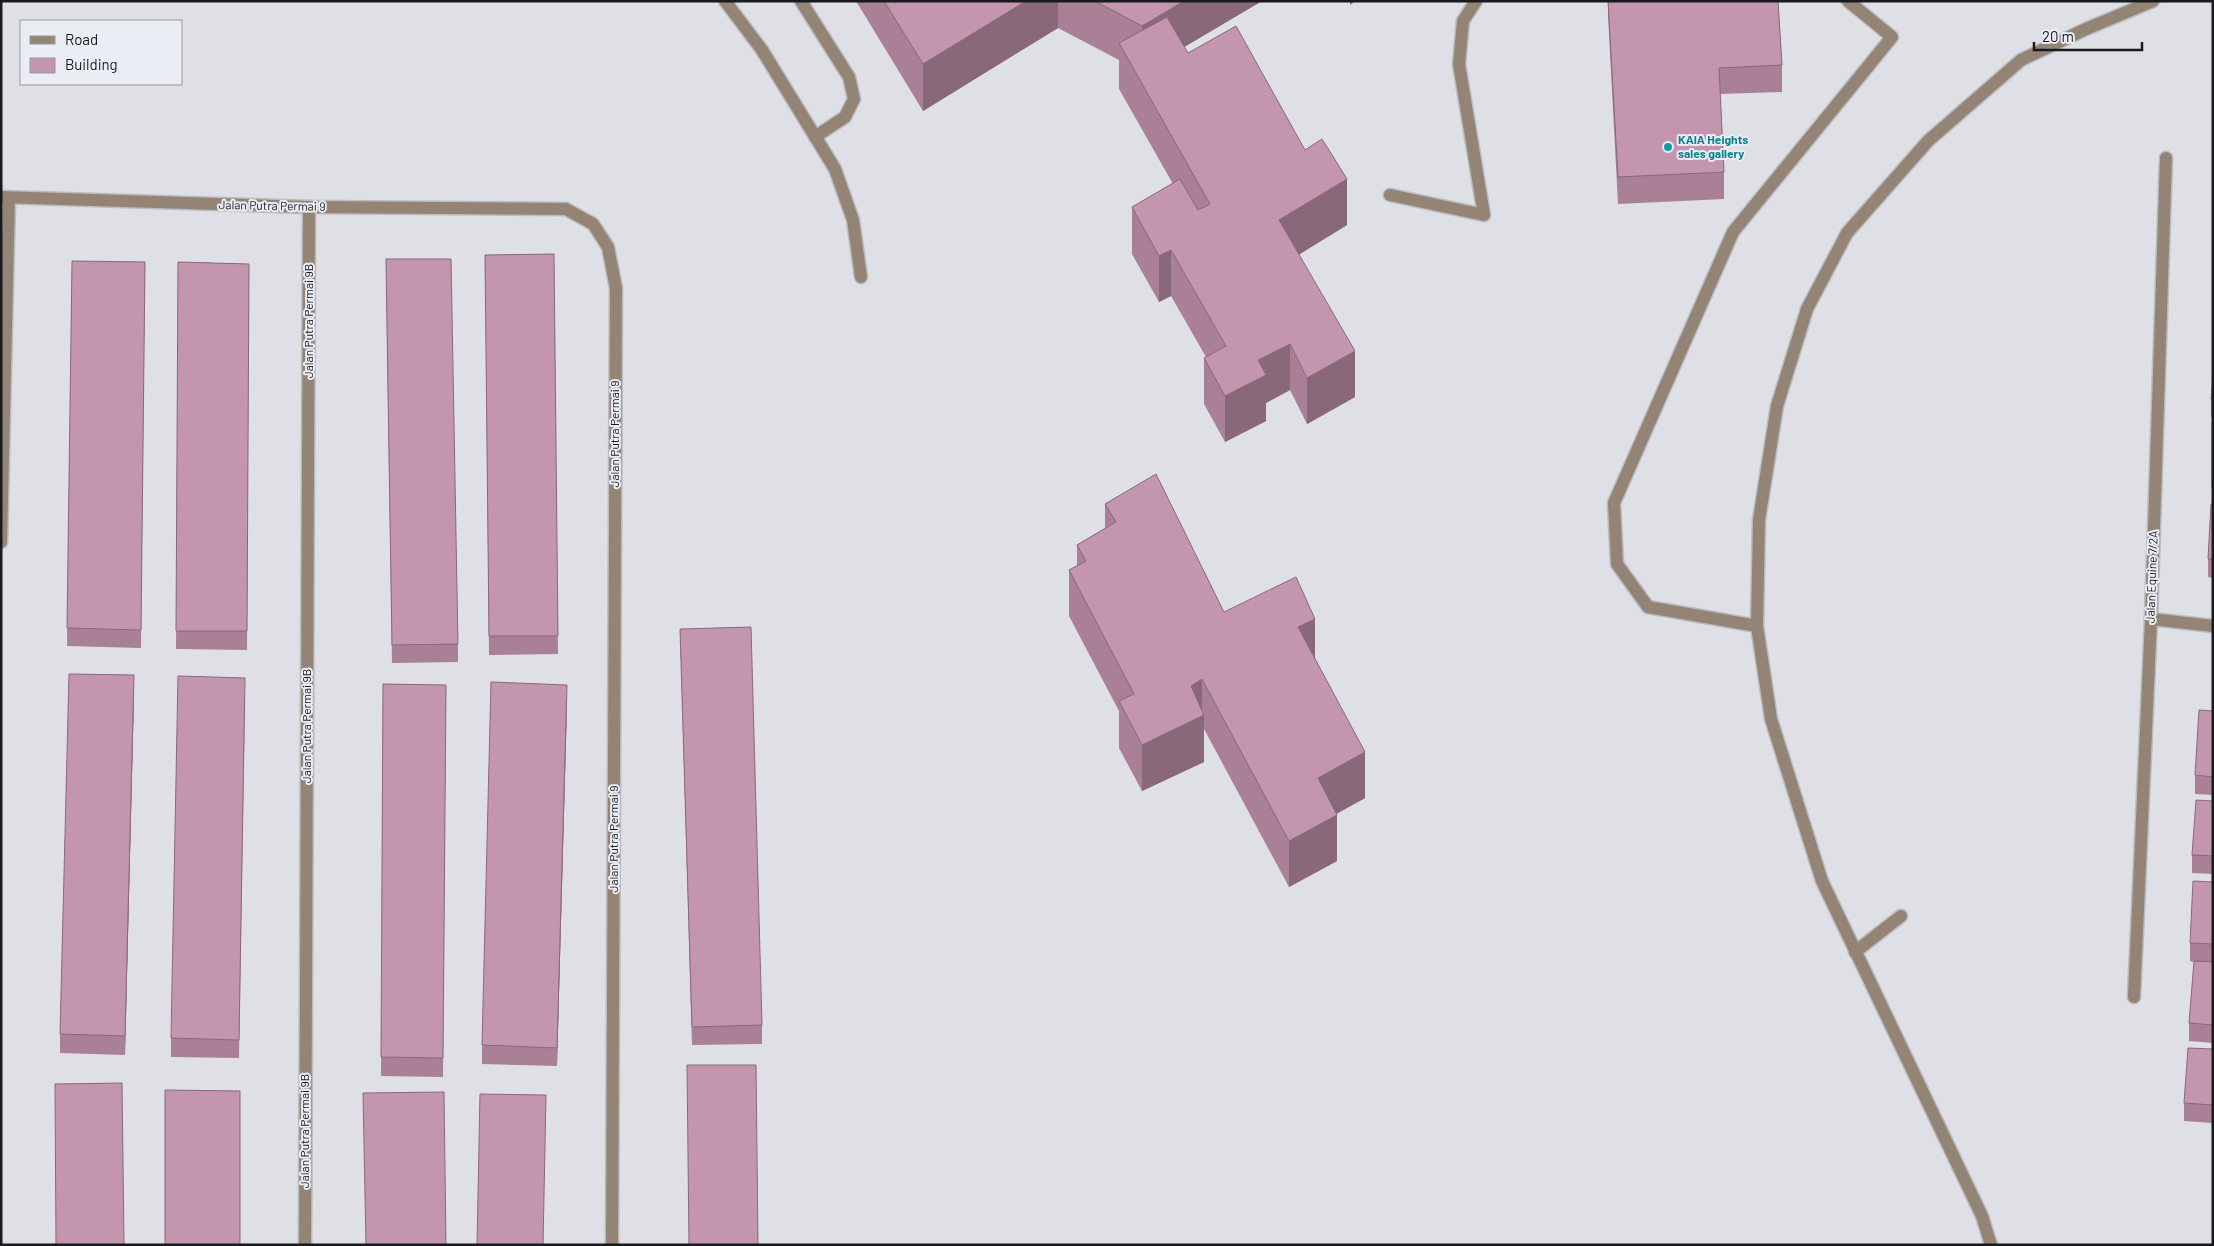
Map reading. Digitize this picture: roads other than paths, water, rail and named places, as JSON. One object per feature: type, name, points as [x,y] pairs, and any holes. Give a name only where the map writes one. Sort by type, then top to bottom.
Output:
[{"type":"street","points":[[725,1],[762,50],[835,169],[853,220],[861,277]]},
{"type":"street","points":[[801,1],[849,77],[854,99],[845,117],[815,137]]},
{"type":"street","points":[[1390,195],[1484,215],[1459,64],[1463,21],[1476,1]]},
{"type":"street","points":[[1757,626],[1648,607],[1617,564],[1614,504],[1733,232],[1892,37],[1848,1]]},
{"type":"street","points":[[1991,1245],[1982,1216],[1822,882],[1771,719],[1757,626],[1759,520],[1777,406],[1807,309],[1846,233],[1928,141],[2021,60],[2086,29],[2153,1]]},
{"type":"street","name":"Jalan Equine 7/2A","points":[[2134,997],[2151,619],[2166,158]]},
{"type":"street","points":[[1,542],[5,198]]},
{"type":"street","name":"Jalan Putra Permai 9","points":[[5,198],[309,207],[566,209],[593,224],[608,247],[616,288],[612,1245]]},
{"type":"street","name":"Jalan Putra Permai 9B","points":[[305,1245],[309,207]]},
{"type":"street","points":[[2151,619],[2213,626]]},
{"type":"street","points":[[1856,952],[1901,916]]},
{"type":"place","name":"KAIA Heights sales gallery","points":[[1668,147]]}]
